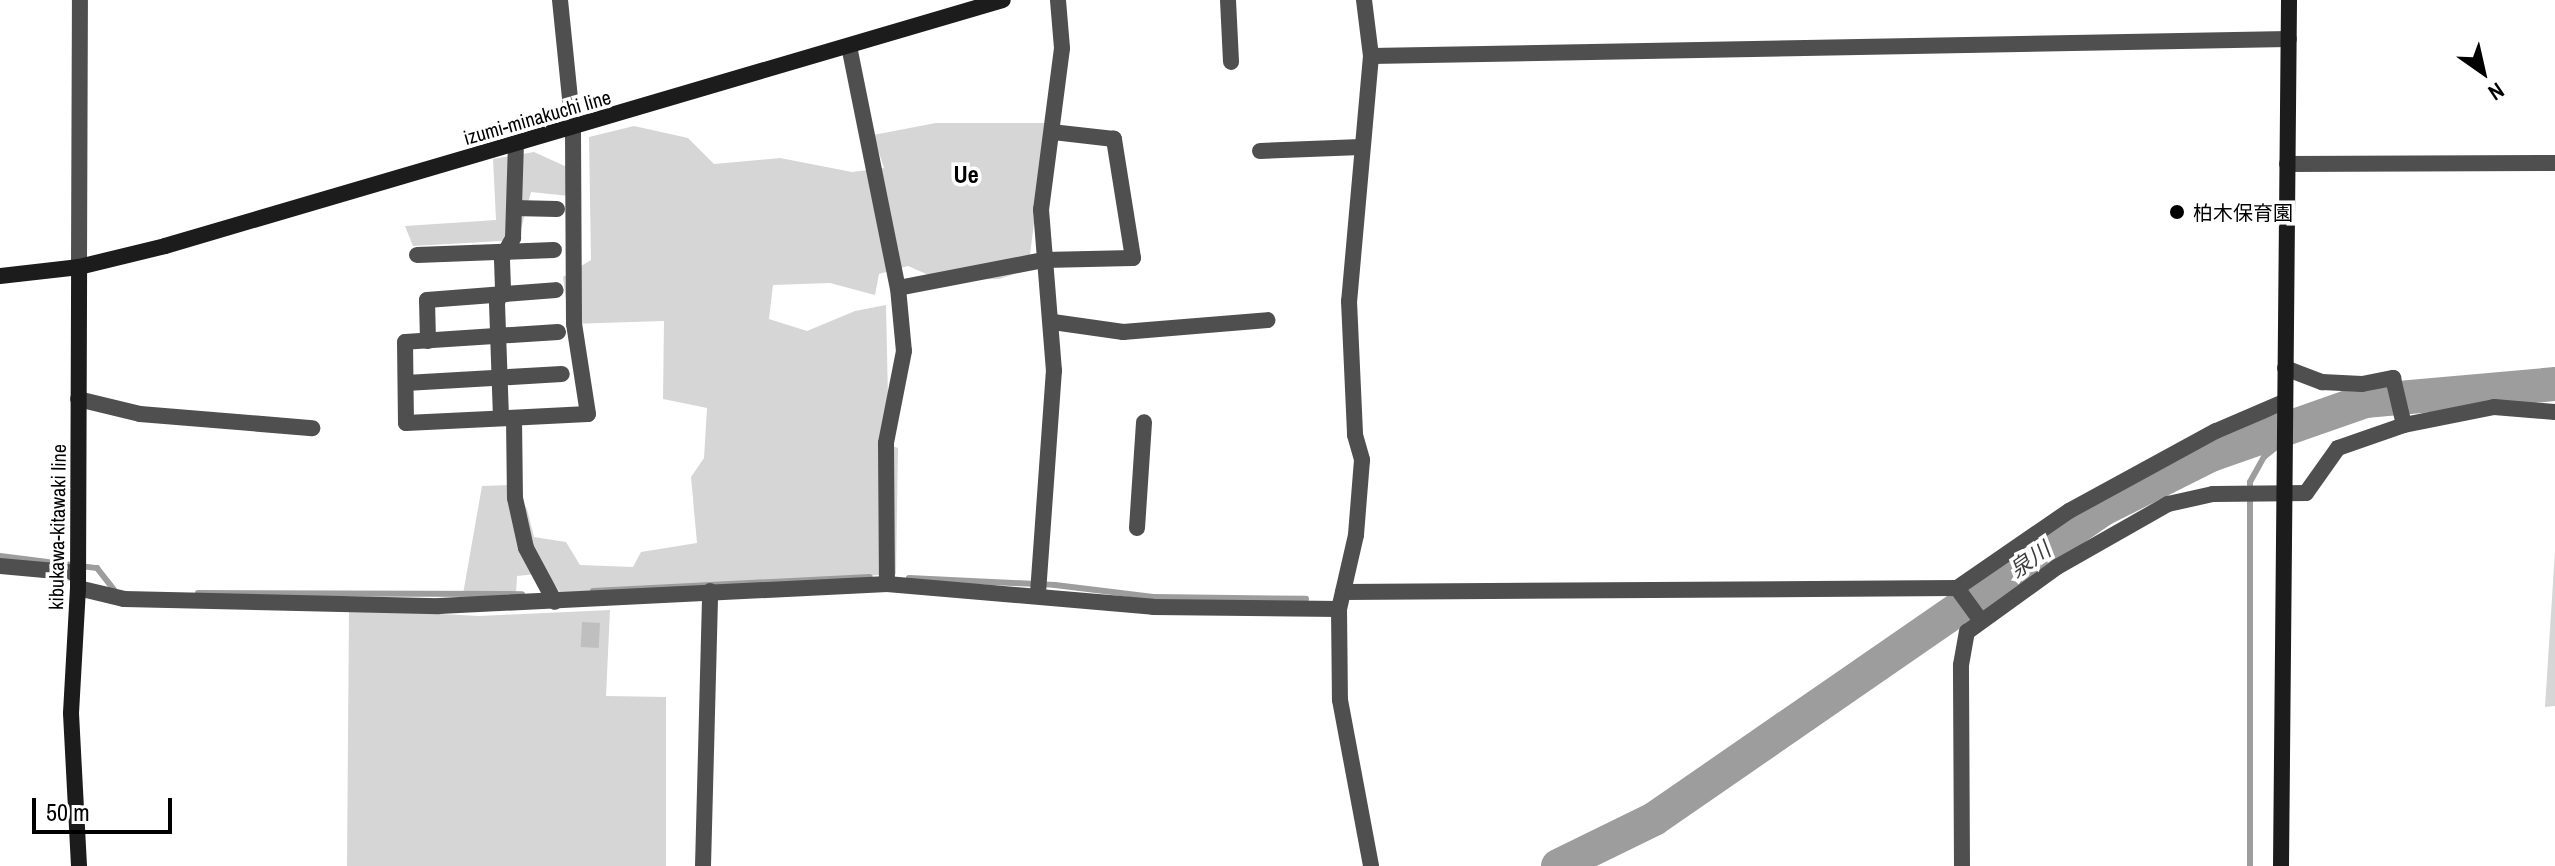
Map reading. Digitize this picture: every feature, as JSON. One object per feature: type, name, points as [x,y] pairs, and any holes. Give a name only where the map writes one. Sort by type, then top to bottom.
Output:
[{"type":"main road","name":"izumi-minakuchi line","points":[[79,267],[573,128],[1003,0]]},
{"type":"main road","points":[[2281,866],[2289,0]]},
{"type":"main road","points":[[0,276],[79,267]]},
{"type":"main road","name":"kibukawa-kitawaki line","points":[[79,267],[78,581],[71,713],[79,866]]},
{"type":"street","points":[[79,267],[80,0]]},
{"type":"street","points":[[558,332],[405,342],[406,423],[588,414],[574,324],[573,128],[560,0]]},
{"type":"street","points":[[1038,593],[1053,322],[1041,210],[1062,48],[1058,0]]},
{"type":"street","points":[[1228,0],[1231,62]]},
{"type":"street","points":[[1364,0],[1371,56],[1349,301],[1355,435],[1362,460],[1356,535],[1341,600],[1340,700],[1371,866]]},
{"type":"street","points":[[1371,56],[2289,39]]},
{"type":"street","points":[[849,46],[898,288],[904,351],[886,443],[887,584]]},
{"type":"street","points":[[898,288],[1044,260],[1133,258],[1114,139],[1053,132]]},
{"type":"street","points":[[516,144],[513,238],[505,252],[500,294],[499,378],[508,418],[515,498],[526,548],[555,602]]},
{"type":"street","points":[[1260,151],[1361,147]]},
{"type":"street","points":[[2287,164],[2555,163]]},
{"type":"street","points":[[514,208],[557,209]]},
{"type":"street","points":[[417,255],[554,250]]},
{"type":"street","points":[[428,341],[427,300],[556,290]]},
{"type":"street","points":[[1053,322],[1123,332],[1268,320]]},
{"type":"street","points":[[2285,368],[2322,382],[2362,384],[2393,378],[2404,423]]},
{"type":"street","points":[[406,383],[562,374]]},
{"type":"street","points":[[78,399],[140,414],[312,428]]},
{"type":"street","points":[[0,566],[78,581],[124,599],[439,606],[887,584],[1038,593],[1153,607],[1341,600],[1960,590],[2069,511],[2216,431],[2284,407]]},
{"type":"street","points":[[1962,866],[1962,644],[1979,617],[2057,567],[2168,504],[2213,494],[2283,496],[2315,487],[2338,448],[2404,423],[2494,407],[2555,412]]},
{"type":"street","points":[[1137,528],[1144,422]]},
{"type":"street","points":[[1960,590],[1979,617]]},
{"type":"street","points":[[703,866],[710,591]]},
{"type":"shaded area","points":[[936,123],[1047,123],[1028,270],[999,279],[940,280],[908,266],[879,274],[875,295],[830,283],[773,285],[769,319],[807,331],[855,311],[886,305],[889,445],[898,448],[896,574],[562,595],[546,573],[517,576],[516,594],[463,594],[482,486],[513,485],[527,509],[534,537],[566,542],[580,565],[633,567],[641,552],[697,543],[691,477],[704,458],[707,408],[663,399],[664,321],[569,324],[563,277],[591,260],[589,137],[634,126],[688,138],[714,164],[780,158],[852,172],[884,168],[873,135]]},
{"type":"shaded area","points":[[534,152],[567,167],[569,196],[531,192],[518,240],[413,246],[405,226],[496,220],[493,159]]},
{"type":"shaded area","points":[[2555,551],[2555,706],[2545,707]]},
{"type":"shaded area","points":[[349,609],[479,616],[610,610],[606,696],[666,697],[666,866],[347,866]]},
{"type":"building","points":[[582,622],[600,623],[599,648],[581,647]]},
{"type":"waterway","name":"泉川","points":[[1558,866],[1654,819],[2103,509],[2211,455],[2365,401],[2555,384]]},
{"type":"waterway","points":[[2250,866],[2250,482],[2264,457],[2311,419]]},
{"type":"waterway","points":[[0,556],[97,568],[115,591]]},
{"type":"waterway","points":[[593,591],[870,577]]},
{"type":"waterway","points":[[909,578],[1055,585],[1153,597],[1306,599]]},
{"type":"waterway","points":[[198,593],[522,594]]},
{"type":"place","name":"柏木保育園","points":[[2177,212]]},
{"type":"district","name":"Ue","points":[[966,175]]}]
